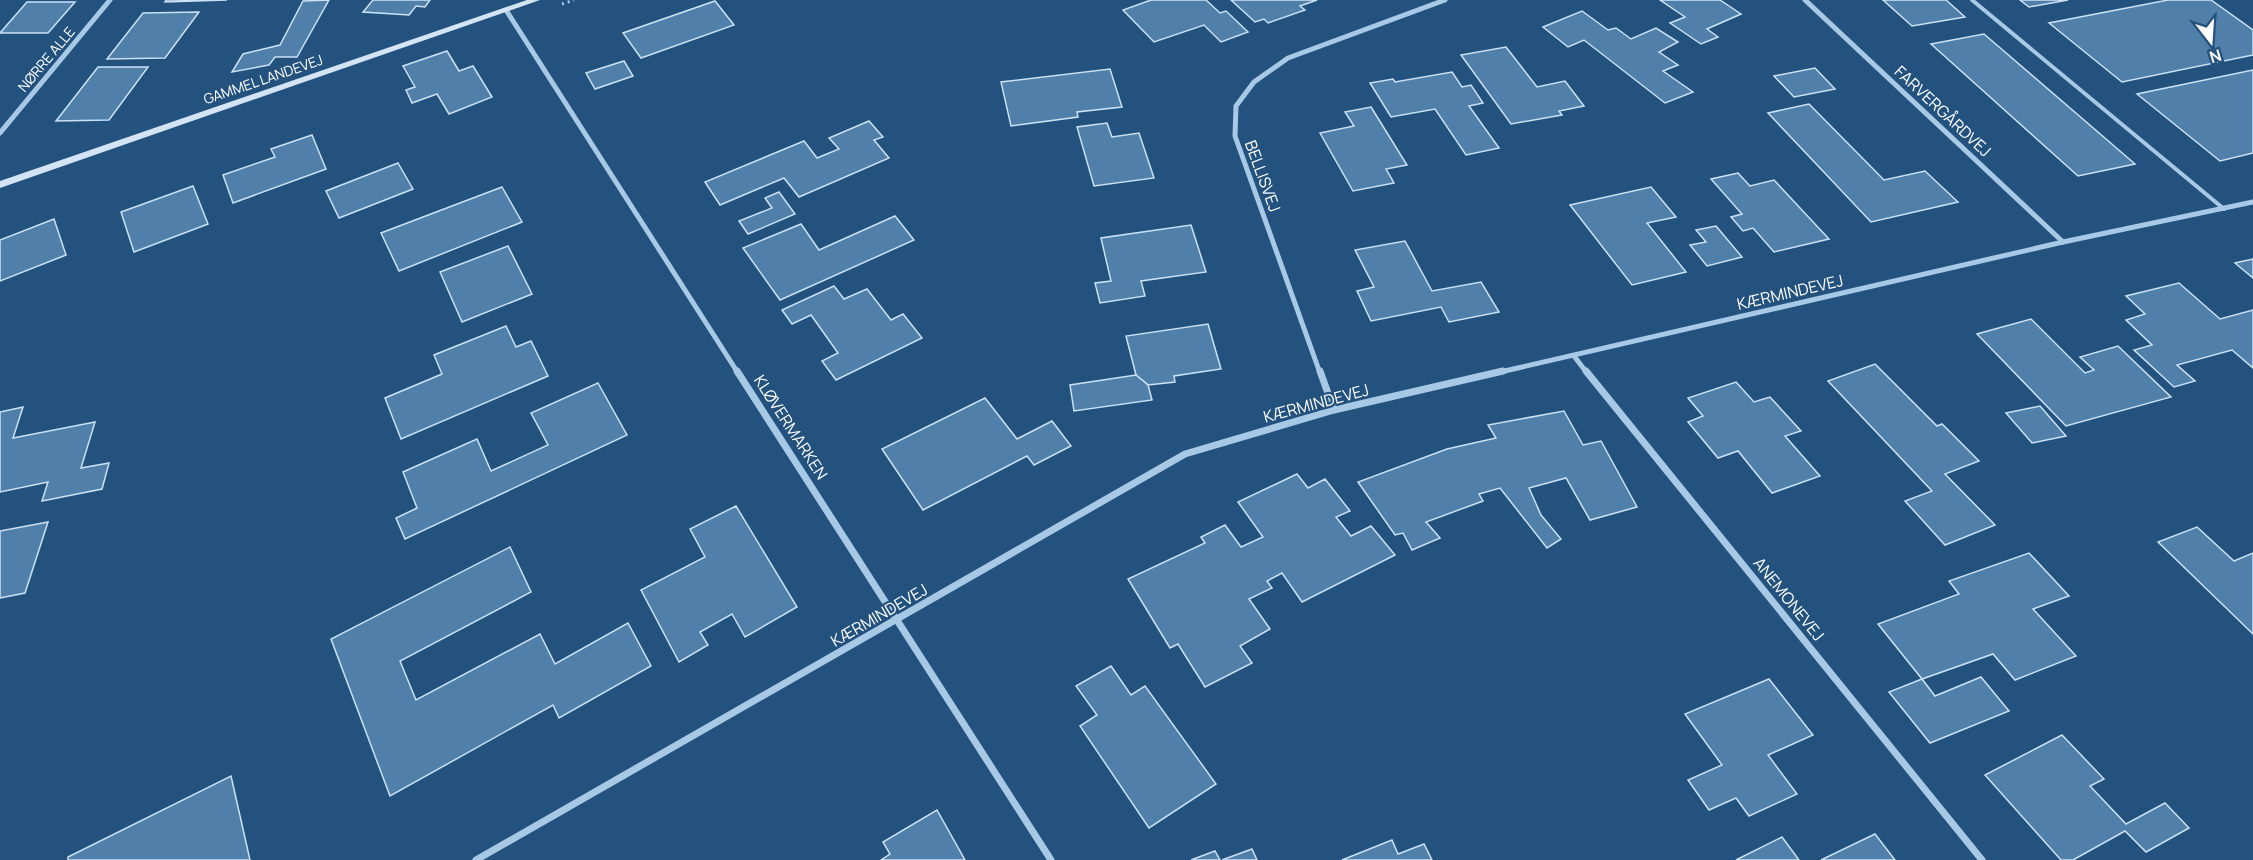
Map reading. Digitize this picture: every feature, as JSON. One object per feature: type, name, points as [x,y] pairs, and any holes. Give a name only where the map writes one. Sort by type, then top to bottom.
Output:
[{"type":"street","name":"NØRRE ALLE","points":[[0,134],[110,0]]},
{"type":"street","points":[[500,0],[506,10]]},
{"type":"street","name":"GAMMEL LANDEVEJ","points":[[0,185],[536,0]]},
{"type":"street","name":"BELLISVEJ","points":[[1334,410],[1234,136],[1236,106],[1254,82],[1288,58],[1445,0]]},
{"type":"street","name":"FARVERGÅRDVEJ","points":[[1805,0],[2063,242]]},
{"type":"street","name":"KLØVERMARKEN","points":[[506,10],[899,619],[1051,860]]},
{"type":"street","name":"KÆRMINDEVEJ","points":[[476,860],[1185,454],[1334,410],[2063,242],[2253,202]]},
{"type":"street","name":"ANEMONEVEJ","points":[[1574,356],[1982,860]]},
{"type":"lane","points":[[1972,0],[2224,208]]},
{"type":"building","points":[[166,0],[227,0],[165,2]]},
{"type":"building","points":[[329,0],[297,57],[275,57],[269,65],[232,72],[243,54],[280,45],[303,1]]},
{"type":"building","points":[[373,0],[430,0],[425,7],[416,6],[409,15],[363,12]]},
{"type":"building","points":[[1151,0],[1206,0],[1220,13],[1226,11],[1248,32],[1221,42],[1204,25],[1154,42],[1123,10]]},
{"type":"building","points":[[1231,0],[1317,0],[1300,6],[1305,10],[1268,23],[1264,19],[1255,22]]},
{"type":"building","points":[[1660,0],[1720,0],[1741,14],[1707,29],[1718,37],[1701,44],[1670,23],[1685,17]]},
{"type":"building","points":[[1883,0],[1946,0],[1965,17],[1912,26]]},
{"type":"building","points":[[2020,0],[2068,0],[2029,7]]},
{"type":"building","points":[[2168,0],[2211,0],[2253,30],[2253,55],[2122,82],[2049,23]]},
{"type":"building","points":[[715,1],[734,25],[641,58],[623,33]]},
{"type":"building","points":[[27,2],[75,2],[48,33],[0,33]]},
{"type":"building","points":[[1582,11],[1608,30],[1616,28],[1631,39],[1656,28],[1678,42],[1659,52],[1678,65],[1663,71],[1693,92],[1665,103],[1584,40],[1568,47],[1543,27]]},
{"type":"building","points":[[199,12],[165,58],[107,59],[143,13]]},
{"type":"building","points":[[1984,34],[2135,164],[2078,176],[1931,44]]},
{"type":"building","points":[[1506,47],[1537,87],[1565,81],[1584,106],[1559,111],[1562,115],[1511,124],[1461,55]]},
{"type":"building","points":[[447,51],[459,71],[473,66],[492,97],[449,114],[437,94],[412,103],[406,90],[415,87],[403,66]]},
{"type":"building","points":[[624,61],[633,76],[595,89],[586,73]]},
{"type":"building","points":[[98,67],[148,67],[109,120],[56,121]]},
{"type":"building","points":[[1815,68],[1835,89],[1794,97],[1774,76]]},
{"type":"building","points":[[1110,69],[1122,107],[1077,112],[1078,117],[1011,126],[1001,82]]},
{"type":"building","points":[[2253,70],[2253,153],[2220,161],[2137,94]]},
{"type":"building","points":[[1452,72],[1462,87],[1471,85],[1483,103],[1469,106],[1499,148],[1466,155],[1435,109],[1391,117],[1370,83],[1393,79],[1395,82]]},
{"type":"building","points":[[1809,104],[1884,180],[1925,171],[1958,202],[1871,222],[1768,113]]},
{"type":"building","points":[[1371,107],[1407,165],[1386,169],[1394,183],[1353,191],[1320,133],[1354,126],[1345,112]]},
{"type":"building","points":[[869,121],[883,137],[874,140],[889,158],[799,197],[784,178],[720,205],[705,182],[804,141],[817,158],[839,149],[829,138]]},
{"type":"building","points":[[1107,123],[1112,137],[1139,133],[1154,178],[1094,186],[1077,127]]},
{"type":"building","points":[[312,135],[326,169],[233,203],[223,175],[275,157],[271,149]]},
{"type":"building","points":[[398,163],[413,189],[339,218],[326,191]]},
{"type":"building","points":[[1738,173],[1750,186],[1774,180],[1829,239],[1774,252],[1753,228],[1743,231],[1731,217],[1742,214],[1711,179]]},
{"type":"building","points":[[193,186],[208,224],[134,252],[121,212]]},
{"type":"building","points":[[502,187],[522,222],[399,271],[381,233]]},
{"type":"building","points":[[1651,187],[1676,217],[1647,223],[1686,272],[1632,285],[1570,205]]},
{"type":"building","points":[[779,192],[795,214],[748,234],[739,221],[772,208],[765,198]]},
{"type":"building","points":[[895,216],[914,240],[780,300],[743,248],[801,224],[819,250]]},
{"type":"building","points":[[54,219],[66,255],[0,281],[0,240]]},
{"type":"building","points":[[1191,225],[1206,272],[1141,281],[1145,296],[1100,303],[1095,283],[1111,281],[1101,238]]},
{"type":"building","points":[[1716,226],[1742,257],[1707,266],[1690,245],[1706,242],[1696,230]]},
{"type":"building","points":[[1405,241],[1432,291],[1481,282],[1499,312],[1449,322],[1441,307],[1371,321],[1357,291],[1374,287],[1355,250]]},
{"type":"building","points":[[508,246],[532,294],[462,322],[440,272]]},
{"type":"building","points":[[2253,259],[2253,278],[2235,263]]},
{"type":"building","points":[[2179,283],[2220,319],[2253,310],[2253,368],[2232,350],[2177,365],[2195,381],[2174,387],[2134,350],[2152,345],[2126,320],[2145,314],[2126,296]]},
{"type":"building","points":[[834,286],[844,299],[867,289],[891,320],[903,314],[922,338],[836,380],[822,361],[838,353],[811,315],[792,324],[782,310]]},
{"type":"building","points":[[2031,319],[2085,373],[2094,370],[2080,357],[2118,346],[2171,397],[2066,426],[1977,334]]},
{"type":"building","points":[[1208,324],[1221,369],[1174,376],[1175,382],[1148,385],[1136,375],[1126,336]]},
{"type":"building","points":[[506,326],[516,347],[531,341],[548,376],[401,439],[385,398],[442,374],[434,355]]},
{"type":"building","points":[[1875,364],[1937,426],[1942,424],[1979,461],[1945,474],[1995,525],[1945,545],[1905,501],[1932,491],[1828,381]]},
{"type":"building","points":[[1136,375],[1148,385],[1152,400],[1074,411],[1070,385]]},
{"type":"building","points":[[1736,382],[1754,402],[1770,397],[1801,431],[1785,436],[1820,476],[1772,493],[1738,451],[1718,458],[1688,422],[1703,416],[1688,398]]},
{"type":"building","points":[[598,383],[627,435],[405,539],[396,518],[417,508],[403,472],[477,439],[491,471],[548,445],[531,413]]},
{"type":"building","points":[[985,398],[1017,439],[1052,421],[1071,446],[1034,465],[1027,456],[923,510],[882,449]]},
{"type":"building","points":[[2040,406],[2066,436],[2032,443],[2006,413]]},
{"type":"building","points":[[23,407],[13,438],[95,422],[81,468],[109,463],[102,489],[42,501],[48,482],[0,492],[0,412]]},
{"type":"building","points":[[1564,411],[1583,445],[1601,441],[1637,507],[1590,520],[1566,478],[1529,488],[1541,515],[1561,539],[1547,548],[1500,488],[1479,494],[1483,501],[1426,522],[1440,538],[1412,550],[1403,533],[1395,535],[1358,482],[1447,449],[1496,438],[1488,425]]},
{"type":"building","points":[[1297,474],[1308,488],[1325,479],[1350,511],[1336,517],[1351,536],[1371,526],[1395,555],[1302,602],[1282,573],[1267,581],[1272,588],[1249,599],[1270,629],[1240,646],[1252,663],[1205,687],[1178,644],[1170,648],[1128,579],[1205,543],[1201,537],[1225,525],[1241,547],[1263,537],[1238,502]]},
{"type":"building","points":[[736,506],[797,607],[745,637],[732,614],[700,632],[708,645],[679,662],[641,590],[705,557],[690,529]]},
{"type":"building","points":[[48,522],[25,593],[0,598],[0,531]]},
{"type":"building","points":[[2197,527],[2234,561],[2253,553],[2253,634],[2158,542]]},
{"type":"building","points":[[510,547],[531,592],[400,661],[416,700],[540,634],[555,664],[628,623],[651,666],[559,718],[553,705],[390,796],[331,639]]},
{"type":"building","points":[[2029,553],[2069,596],[2033,609],[2076,656],[2015,680],[1993,654],[1922,679],[1878,624],[1959,594],[1949,581]]},
{"type":"building","points":[[1111,666],[1131,695],[1145,686],[1216,784],[1149,828],[1080,726],[1097,715],[1076,686]]},
{"type":"building","points":[[1981,677],[2009,711],[1930,743],[1889,692],[1922,679],[1935,696]]},
{"type":"building","points":[[1769,679],[1813,735],[1768,755],[1797,794],[1749,816],[1736,798],[1709,810],[1688,780],[1722,765],[1685,714]]},
{"type":"building","points":[[2062,735],[2104,779],[2090,786],[2126,824],[2165,803],[2189,828],[2146,852],[2125,831],[2073,860],[2061,860],[1985,775]]},
{"type":"building","points":[[231,776],[250,860],[68,860],[68,857]]},
{"type":"building","points":[[937,810],[965,860],[881,860],[890,854],[883,842]]},
{"type":"building","points":[[1875,834],[1895,860],[1821,860]]},
{"type":"building","points":[[1782,837],[1799,860],[1736,860]]},
{"type":"building","points":[[1392,840],[1398,854],[1424,844],[1432,860],[1342,860]]},
{"type":"building","points":[[1252,849],[1257,860],[1222,860]]},
{"type":"building","points":[[1215,851],[1220,860],[1191,860]]}]
